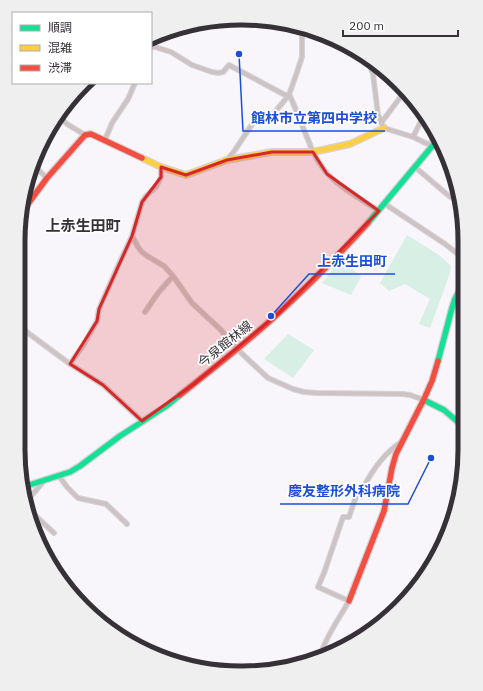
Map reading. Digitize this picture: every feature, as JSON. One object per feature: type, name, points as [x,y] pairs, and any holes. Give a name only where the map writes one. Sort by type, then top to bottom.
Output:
[{"type":"street","points":[[227,160],[255,120],[270,116],[289,95],[302,57],[302,33]]},
{"type":"street","points":[[152,46],[171,52],[192,65],[212,72],[223,72],[228,65],[284,95],[289,95]]},
{"type":"street","points":[[371,68],[373,74],[378,115],[382,126]]},
{"type":"street","points":[[105,140],[112,123],[128,99],[135,84]]},
{"type":"street","points":[[289,95],[313,152],[327,174],[347,190],[379,211]]},
{"type":"street","points":[[28,203],[47,178],[85,135],[91,134],[161,167],[186,175],[227,160],[272,152],[313,152],[350,144],[382,126],[401,96]]},
{"type":"street","points":[[62,119],[85,135]]},
{"type":"street","points":[[413,137],[422,121]]},
{"type":"street","points":[[382,126],[433,145],[432,139]]},
{"type":"street","name":"今泉館林線","points":[[28,486],[70,472],[80,466],[106,445],[168,405],[237,349],[280,312],[340,254],[385,204],[433,145]]},
{"type":"street","points":[[70,364],[84,344],[97,321],[99,309],[116,268],[132,236],[142,202],[156,187],[161,177],[161,167]]},
{"type":"street","points":[[415,167],[454,199]]},
{"type":"street","points":[[37,169],[47,178]]},
{"type":"street","points":[[385,204],[458,254]]},
{"type":"street","points":[[132,236],[138,247],[147,256],[164,266],[174,276],[192,303],[268,378],[304,392],[410,395],[444,410],[458,421]]},
{"type":"street","points":[[145,312],[158,293],[174,276]]},
{"type":"street","points":[[322,651],[330,633],[349,601],[384,511],[394,461],[401,442],[424,400],[432,381],[453,304],[458,295]]},
{"type":"street","points":[[25,331],[70,364],[103,385],[142,421]]},
{"type":"street","points":[[349,601],[318,587],[343,516],[349,517],[359,488],[363,488],[372,470],[390,450],[401,442]]},
{"type":"street","points":[[58,476],[66,487],[78,498],[106,504],[127,524]]},
{"type":"street","points":[[30,497],[44,481]]},
{"type":"street","points":[[35,515],[54,533]]},
{"type":"highlighted area","points":[[272,152],[313,152],[327,174],[379,211],[280,312],[194,384],[142,421],[103,385],[70,364],[97,321],[99,309],[132,236],[142,202],[161,177],[161,167],[186,175],[227,160]]},
{"type":"green space","points":[[407,235],[439,255],[451,266],[450,273],[430,328],[419,324],[430,299],[405,284],[389,291],[380,283]]},
{"type":"green space","points":[[332,254],[347,264],[361,277],[351,295],[322,283],[333,269],[324,263]]},
{"type":"green space","points":[[288,334],[314,350],[293,378],[264,359]]},
{"type":"traffic: fast","points":[[368,223],[435,143]]},
{"type":"traffic: fast","points":[[438,361],[452,308],[458,293]]},
{"type":"traffic: fast","points":[[28,485],[70,472],[120,436],[168,405],[180,395]]},
{"type":"traffic: fast","points":[[424,400],[444,410],[458,422]]},
{"type":"traffic: slow","points":[[142,158],[161,167],[186,175],[227,160],[272,152],[313,152],[350,144],[384,128]]},
{"type":"traffic: jam","points":[[28,203],[47,178],[85,135],[91,134],[142,158]]},
{"type":"traffic: jam","points":[[180,395],[269,322],[325,268],[368,223]]},
{"type":"traffic: jam","points":[[349,601],[384,511],[396,454],[424,399],[432,381],[438,361]]},
{"type":"place","name":"館林市立第四中学校","points":[[239,54]]},
{"type":"place","name":"上赤生田町","points":[[271,316]]},
{"type":"place","name":"慶友整形外科病院","points":[[431,458]]},
{"type":"district","name":"上赤生田町","points":[[83,225]]}]
